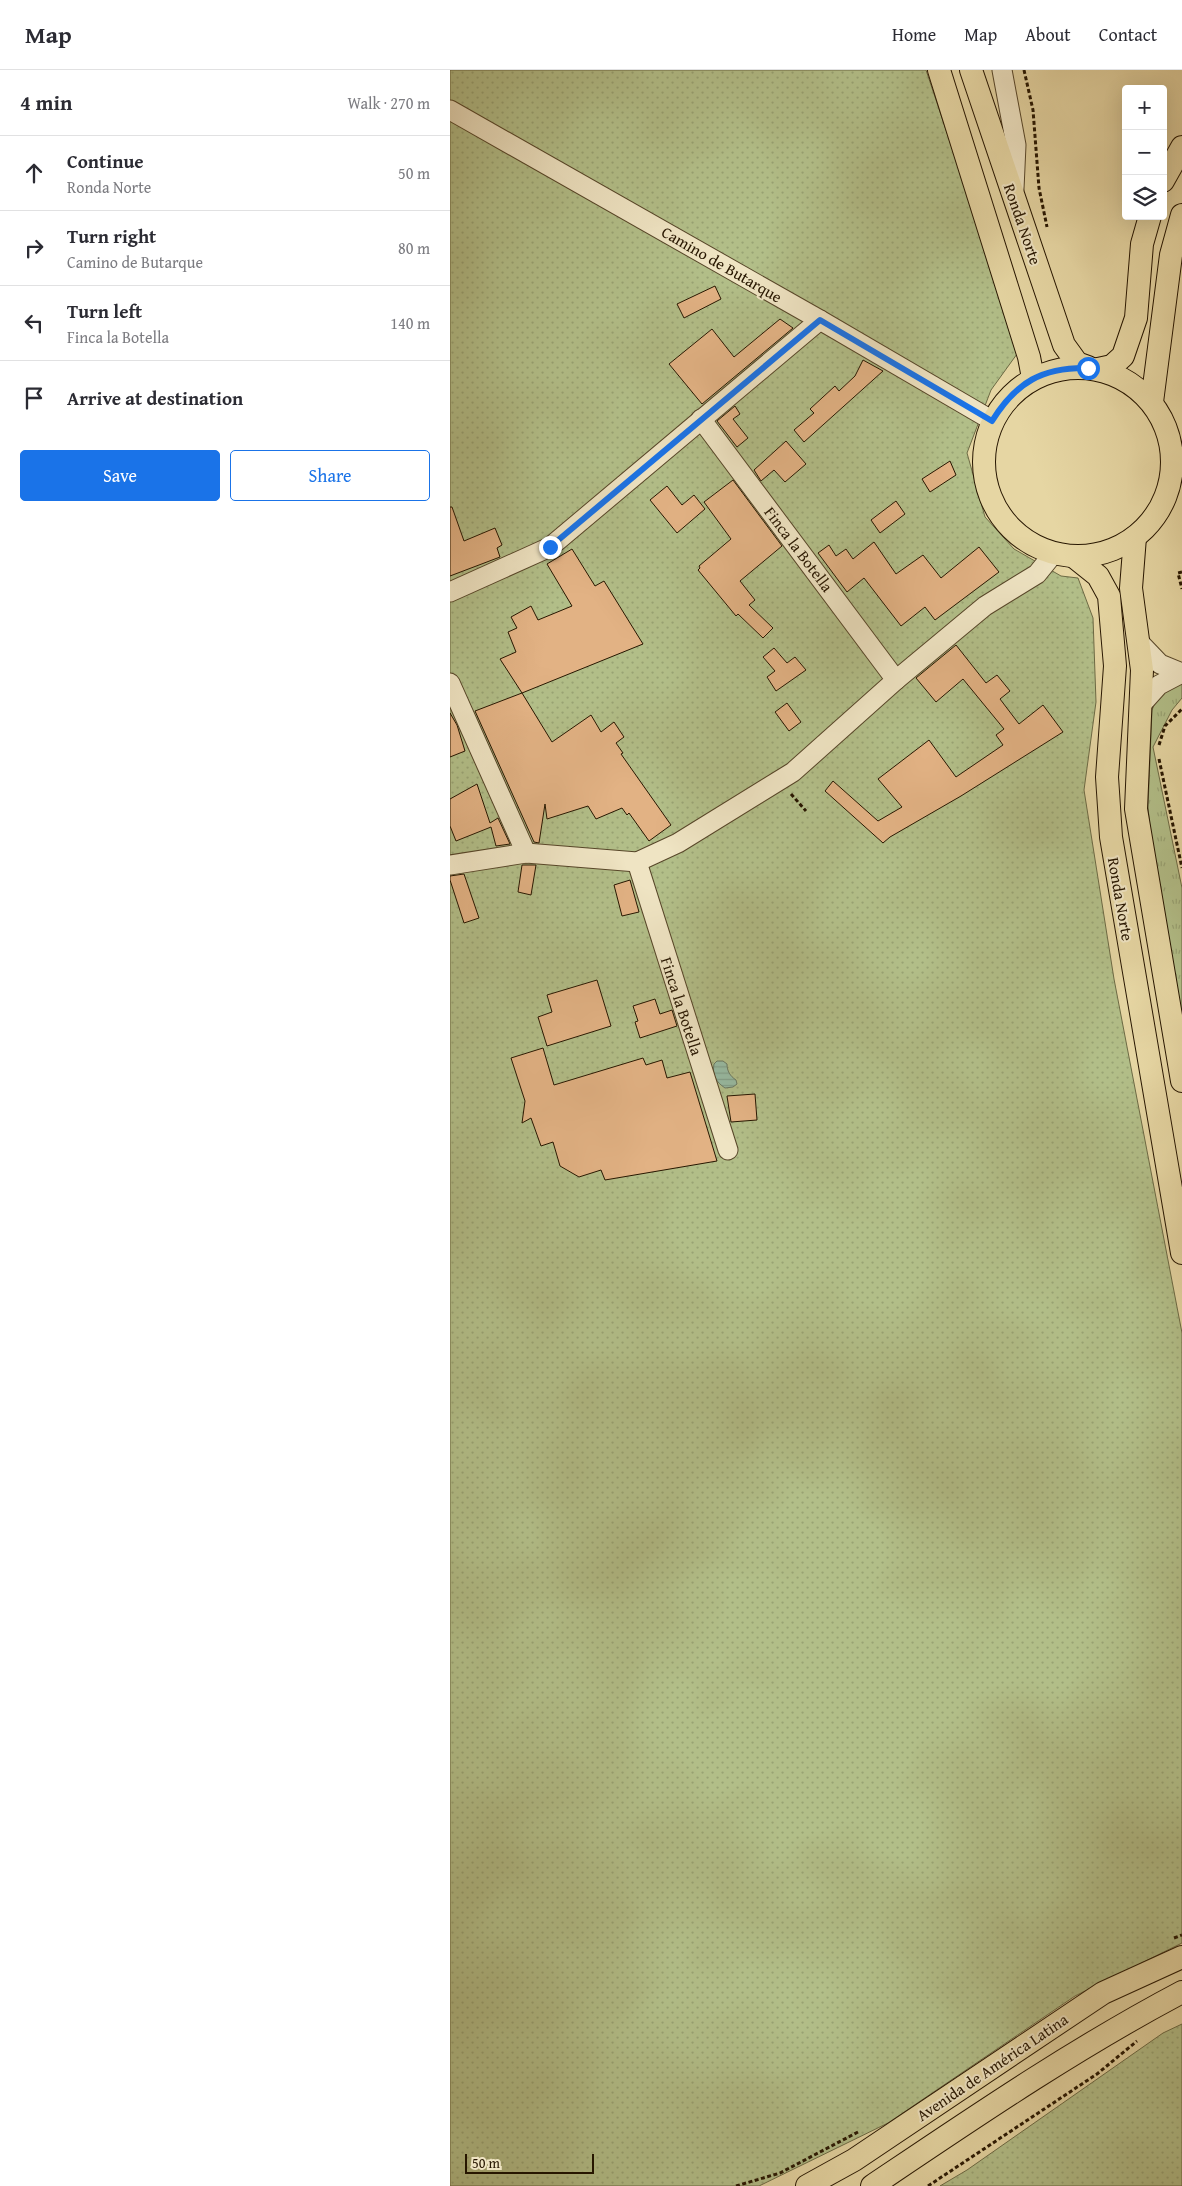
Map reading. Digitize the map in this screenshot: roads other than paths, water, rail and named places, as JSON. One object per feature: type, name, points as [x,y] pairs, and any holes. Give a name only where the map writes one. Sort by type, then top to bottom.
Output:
[{"type":"main road","name":"Ronda Norte","points":[[940,70],[1030,357],[1033,378]]},
{"type":"main road","name":"Ronda Norte","points":[[970,70],[1064,345],[1077,363],[1127,381],[1152,402],[1162,418],[1169,436],[1177,477],[1159,509],[1135,537],[1105,552],[1064,555]]},
{"type":"main road","points":[[1167,175],[1182,146]]},
{"type":"main road","points":[[1152,402],[1172,255],[1182,215]]},
{"type":"main road","points":[[1093,368],[1112,366],[1123,356],[1136,318],[1142,244],[1149,220]]},
{"type":"main road","name":"Ronda Norte","points":[[1093,368],[1069,367],[1051,371],[1033,378],[1017,389],[1003,404],[992,421],[984,447],[984,475],[992,502],[1007,525],[1029,543],[1064,555],[1098,576],[1109,596],[1114,666],[1108,777],[1111,837],[1182,1253]]},
{"type":"main road","name":"Ronda Norte","points":[[1135,537],[1130,588],[1142,670],[1136,809],[1182,1081]]},
{"type":"main road","name":"Avenida de América Latina","points":[[807,2186],[854,2160],[1103,1993],[1182,1958]]},
{"type":"main road","name":"Avenida de América Latina","points":[[872,2186],[1010,2094],[1147,2011],[1182,1992]]},
{"type":"street","points":[[1002,70],[1016,145],[1014,198]]},
{"type":"street","name":"Camino de Butarque","points":[[450,110],[820,320],[992,421]]},
{"type":"street","points":[[450,592],[550,547],[820,320]]},
{"type":"street","name":"Finca la Botella","points":[[701,419],[896,680]]},
{"type":"street","points":[[450,865],[526,853],[637,862],[678,843],[793,772],[896,680],[986,606],[1064,555]]},
{"type":"street","points":[[1138,641],[1160,664],[1182,673]]},
{"type":"street","points":[[1141,705],[1159,685],[1182,673]]},
{"type":"street","points":[[450,683],[526,853]]},
{"type":"street","name":"Finca la Botella","points":[[637,862],[728,1150]]}]
